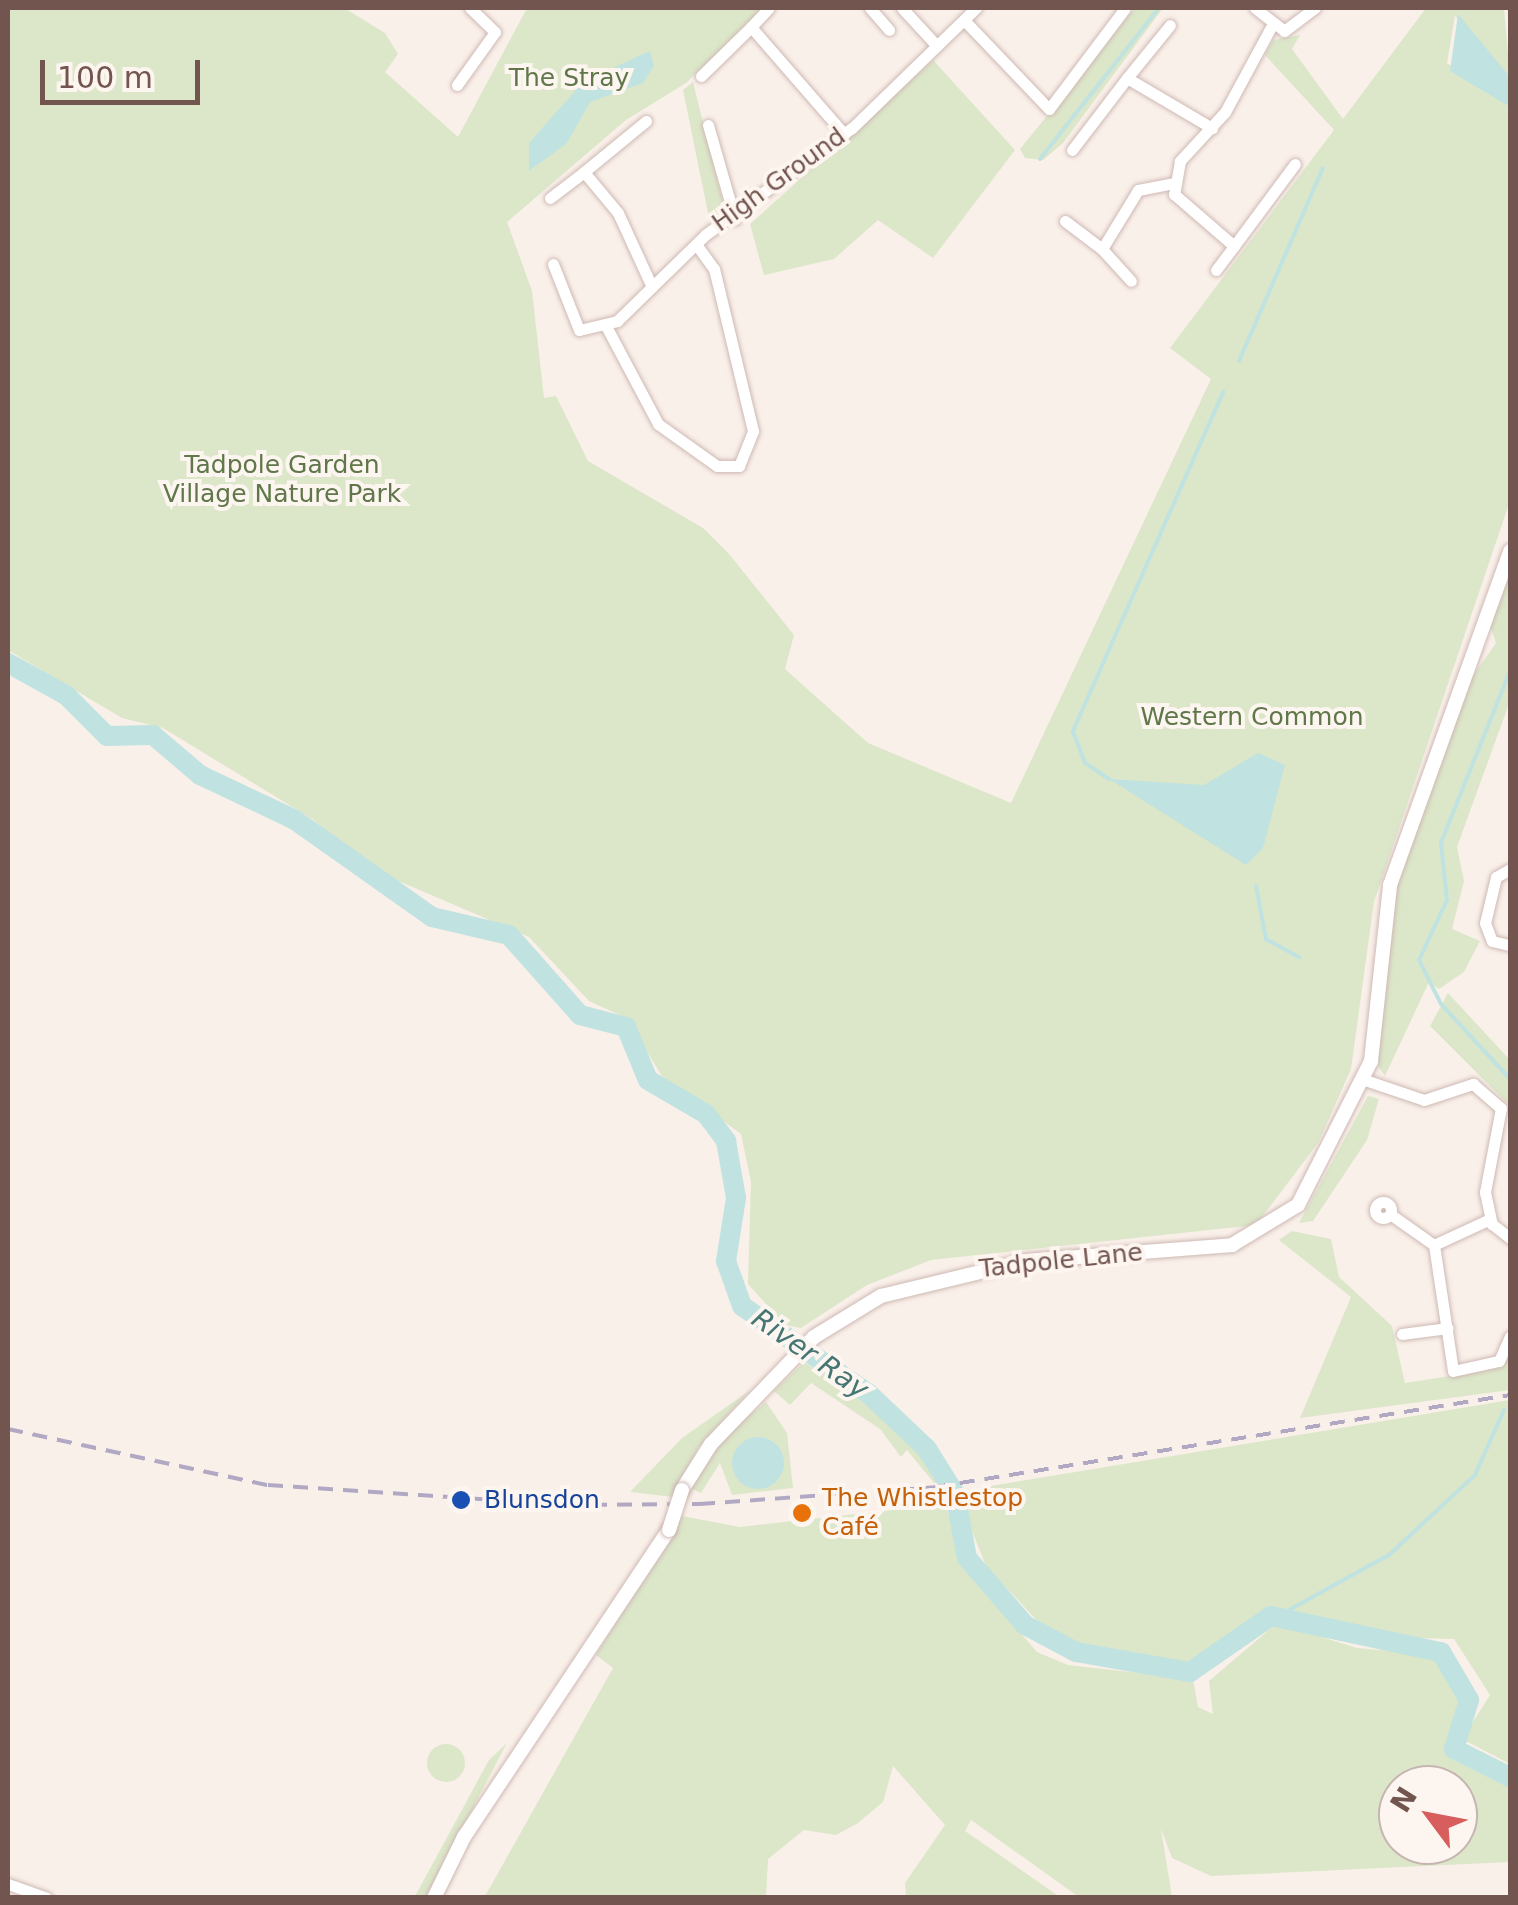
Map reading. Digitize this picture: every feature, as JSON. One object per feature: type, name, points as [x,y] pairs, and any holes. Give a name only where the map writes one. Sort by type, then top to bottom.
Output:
[{"type":"street","points":[[470,8],[507,40]]},
{"type":"street","points":[[702,76],[769,8]]},
{"type":"street","points":[[871,8],[890,30]]},
{"type":"street","points":[[902,8],[936,45]]},
{"type":"street","name":"High Ground","points":[[606,326],[697,246],[844,134],[976,8]]},
{"type":"street","points":[[964,20],[1047,113],[1125,8]]},
{"type":"street","points":[[1255,8],[1271,26],[1296,28],[1315,8]]},
{"type":"street","points":[[1072,150],[1170,24]]},
{"type":"street","points":[[1102,249],[1138,190],[1172,182],[1212,128],[1271,26]]},
{"type":"street","points":[[751,27],[844,134]]},
{"type":"street","points":[[457,86],[494,32]]},
{"type":"street","points":[[1127,78],[1212,128]]},
{"type":"street","points":[[550,198],[646,121]]},
{"type":"street","points":[[708,126],[736,219]]},
{"type":"street","points":[[1216,270],[1296,164]]},
{"type":"street","points":[[584,172],[618,213],[652,287]]},
{"type":"street","points":[[1172,182],[1181,207],[1234,246]]},
{"type":"street","points":[[1065,221],[1102,249],[1131,280]]},
{"type":"street","points":[[553,264],[576,328],[606,326],[658,424],[717,466],[739,466],[753,431],[714,269],[697,246]]},
{"type":"street","name":"Tadpole Lane","points":[[434,1898],[464,1836],[669,1530],[682,1490],[711,1444],[820,1332],[881,1296],[954,1273],[1212,1249],[1261,1234],[1307,1193],[1365,1080],[1379,1030],[1390,885],[1510,551]]},
{"type":"street","points":[[1510,869],[1496,877],[1485,924],[1494,942],[1510,945]]},
{"type":"street","points":[[1365,1080],[1424,1100],[1473,1084],[1502,1108],[1500,1152],[1486,1186],[1490,1219],[1510,1238]]},
{"type":"street","points":[[1390,1214],[1434,1245],[1453,1371],[1497,1362],[1510,1336]]},
{"type":"street","points":[[1434,1245],[1490,1219]]},
{"type":"street","points":[[1402,1334],[1448,1328]]},
{"type":"street","points":[[8,1884],[47,1898]]},
{"type":"green space","name":"Tadpole Garden Village Nature Park","points":[[8,8],[344,8],[385,33],[398,54],[385,72],[458,137],[527,8],[762,8],[686,83],[626,120],[507,222],[532,291],[544,398],[556,396],[588,461],[703,528],[729,554],[794,635],[785,669],[868,743],[1011,803],[1211,379],[1170,348],[1334,130],[1265,55],[1273,40],[1300,35],[1292,49],[1343,119],[1426,8],[1504,8],[1510,77],[1455,16],[1447,63],[1510,107],[1510,501],[1374,902],[1351,1069],[1318,1143],[1256,1225],[931,1260],[867,1285],[801,1328],[785,1325],[748,1284],[751,1182],[741,1134],[662,1076],[626,1018],[589,1001],[529,937],[382,874],[312,819],[163,728],[122,718],[8,650]]},
{"type":"green space","points":[[1135,8],[1163,8],[1063,143],[1043,160],[1025,158],[1020,149]]},
{"type":"green space","points":[[933,60],[1015,150],[933,258],[878,220],[834,259],[764,275],[750,224]]},
{"type":"green space","points":[[693,82],[726,215],[710,223],[683,90]]},
{"type":"green space","points":[[1510,561],[1510,701],[1457,847],[1464,881],[1452,929],[1480,941],[1464,972],[1439,989],[1429,982],[1385,1076],[1378,1066],[1389,907],[1470,680],[1496,643],[1489,623]]},
{"type":"green space","points":[[1448,993],[1510,1060],[1510,1106],[1430,1026]]},
{"type":"green space","points":[[1368,1096],[1379,1099],[1367,1140],[1313,1221],[1299,1223]]},
{"type":"green space","points":[[1292,1231],[1331,1239],[1339,1277],[1392,1326],[1405,1383],[1489,1370],[1510,1346],[1510,1390],[1300,1418],[1351,1297],[1279,1240]]},
{"type":"green space","points":[[804,1362],[876,1408],[943,1480],[934,1483],[907,1450],[901,1457],[880,1429],[811,1383],[790,1405],[774,1391]]},
{"type":"green space","points":[[749,1391],[698,1448],[673,1497],[630,1492],[682,1438]]},
{"type":"green space","points":[[1510,1400],[1510,1764],[1462,1739],[1490,1695],[1454,1639],[1383,1637],[1273,1612],[1188,1666],[1078,1646],[1043,1627],[986,1566],[966,1516],[966,1490]]},
{"type":"green space","points":[[766,1402],[787,1433],[793,1488],[732,1495],[720,1463],[701,1493],[690,1488],[728,1433]],"holes":[[[756,1437],[783,1459],[773,1485],[746,1486],[739,1445]]]},
{"type":"green space","points":[[946,1504],[962,1565],[1037,1652],[1068,1665],[1193,1679],[1198,1707],[1213,1714],[1209,1681],[1277,1623],[1357,1648],[1440,1655],[1466,1700],[1446,1746],[1510,1783],[1510,1862],[1478,1863],[1478,1765],[1378,1765],[1378,1865],[1446,1865],[1211,1876],[1172,1858],[1161,1829],[1172,1897],[1079,1897],[971,1820],[965,1831],[1060,1897],[906,1898],[905,1883],[945,1825],[893,1766],[883,1802],[858,1823],[836,1835],[804,1830],[768,1859],[766,1897],[484,1898],[613,1668],[596,1655],[682,1516],[740,1527]]},
{"type":"green space","points":[[507,1743],[426,1897],[414,1898],[489,1760]]},
{"type":"green space","points":[[446,1744],[460,1749],[465,1763],[460,1777],[446,1782],[432,1777],[427,1763],[432,1749]]},
{"type":"water","points":[[1458,14],[1510,77],[1510,107],[1450,71]]},
{"type":"water","points":[[650,51],[654,66],[643,83],[590,102],[567,143],[529,171],[529,143],[584,81]]},
{"type":"water","points":[[1258,753],[1285,765],[1263,848],[1246,865],[1109,779],[1204,785]]},
{"type":"water","points":[[758,1437],[776,1445],[784,1463],[776,1481],[758,1489],[740,1481],[732,1463],[740,1445]]},
{"type":"waterway","points":[[1040,159],[1159,8]]},
{"type":"waterway","points":[[1239,361],[1323,168]]},
{"type":"waterway","points":[[1109,779],[1085,763],[1073,731],[1223,392]]},
{"type":"waterway","name":"River Ray","points":[[8,663],[66,695],[107,736],[153,735],[200,775],[295,820],[432,917],[509,935],[580,1015],[626,1027],[648,1080],[706,1114],[726,1141],[736,1198],[726,1261],[742,1306],[869,1394],[927,1449],[955,1494],[967,1558],[1025,1625],[1076,1652],[1190,1672],[1271,1616],[1441,1652],[1469,1700],[1454,1749],[1510,1777]]},
{"type":"waterway","points":[[1510,671],[1441,843],[1447,900],[1419,960],[1441,1004],[1510,1079]]},
{"type":"waterway","points":[[1256,886],[1266,939],[1299,957]]},
{"type":"waterway","points":[[1278,1616],[1389,1555],[1475,1475],[1504,1410]]},
{"type":"railway","points":[[8,1429],[268,1485],[567,1505],[700,1504],[935,1487],[1510,1395]]},
{"type":"place","name":"Blunsdon","points":[[461,1500]]},
{"type":"place","name":"The Whistlestop Café","points":[[802,1513]]},
{"type":"park label","name":"The Stray","points":[[569,78]]},
{"type":"park label","name":"Western Common","points":[[1252,717]]}]
